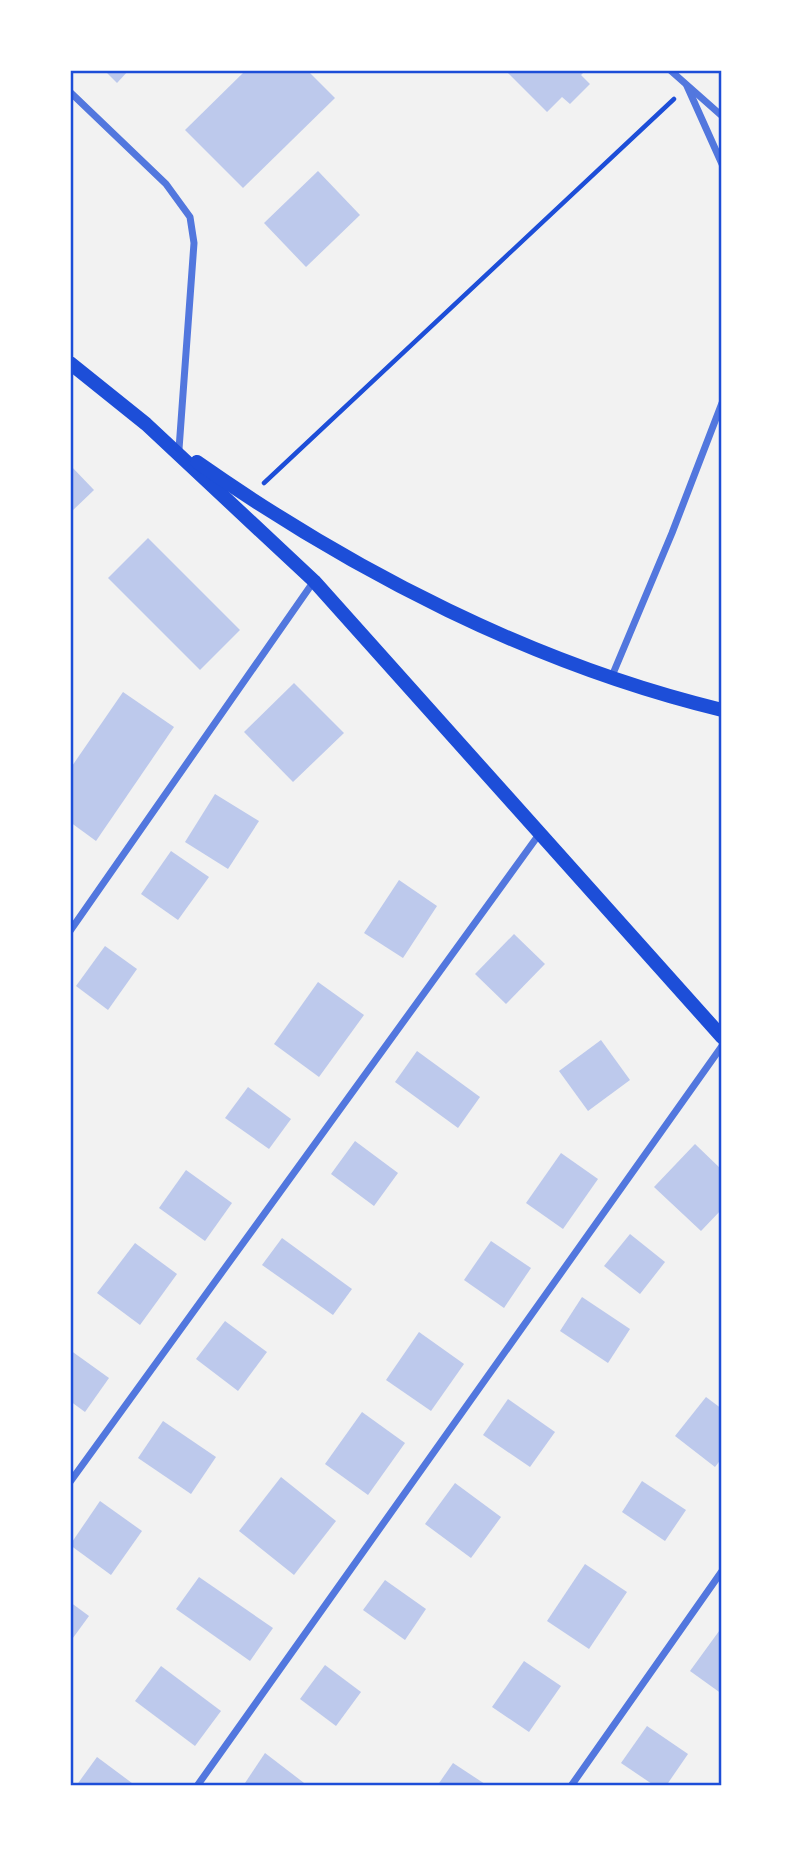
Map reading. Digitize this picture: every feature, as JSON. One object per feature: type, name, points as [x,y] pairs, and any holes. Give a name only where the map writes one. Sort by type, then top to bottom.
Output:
[{"type":"main road","points":[[70,363],[179,449],[249,497],[318,540],[425,597],[536,647],[612,676],[722,710]]},
{"type":"main road","points":[[146,424],[314,581],[722,1037]]},
{"type":"street","points":[[670,70],[722,116]]},
{"type":"street","points":[[687,86],[722,164]]},
{"type":"street","points":[[70,92],[166,184],[190,217],[194,243],[179,449]]},
{"type":"street","points":[[612,676],[672,533],[722,403]]},
{"type":"street","points":[[70,931],[314,581]]},
{"type":"street","points":[[70,1482],[540,833]]},
{"type":"street","points":[[197,1786],[722,1046]]},
{"type":"street","points":[[570,1786],[722,1571]]},
{"type":"path","points":[[249,497],[687,86]]},
{"type":"building","points":[[104,70],[129,70],[117,83]]},
{"type":"building","points":[[246,70],[307,70],[335,98],[243,188],[185,130]]},
{"type":"building","points":[[505,70],[586,70],[581,75],[590,84],[570,104],[562,97],[547,112]]},
{"type":"building","points":[[318,171],[360,215],[306,267],[264,223]]},
{"type":"building","points":[[70,465],[94,490],[70,513]]},
{"type":"building","points":[[148,538],[240,630],[200,670],[108,578]]},
{"type":"building","points":[[294,683],[344,733],[293,782],[244,732]]},
{"type":"building","points":[[123,692],[174,727],[96,841],[70,822],[70,769]]},
{"type":"building","points":[[215,794],[259,821],[228,869],[185,842]]},
{"type":"building","points":[[171,851],[209,877],[178,920],[141,894]]},
{"type":"building","points":[[399,880],[437,906],[403,958],[364,933]]},
{"type":"building","points":[[514,934],[545,964],[506,1004],[475,974]]},
{"type":"building","points":[[105,946],[137,969],[108,1010],[76,986]]},
{"type":"building","points":[[318,982],[364,1015],[319,1077],[274,1044]]},
{"type":"building","points":[[601,1040],[630,1080],[588,1111],[559,1071]]},
{"type":"building","points":[[417,1051],[480,1097],[458,1128],[395,1082]]},
{"type":"building","points":[[248,1087],[291,1119],[269,1149],[225,1118]]},
{"type":"building","points":[[355,1141],[398,1173],[374,1206],[331,1174]]},
{"type":"building","points":[[695,1144],[722,1170],[722,1209],[701,1231],[654,1187]]},
{"type":"building","points":[[561,1153],[598,1179],[563,1229],[526,1203]]},
{"type":"building","points":[[186,1170],[232,1203],[205,1241],[159,1208]]},
{"type":"building","points":[[630,1234],[665,1262],[640,1294],[604,1266]]},
{"type":"building","points":[[282,1238],[352,1289],[333,1315],[262,1265]]},
{"type":"building","points":[[491,1241],[531,1268],[504,1308],[464,1280]]},
{"type":"building","points":[[135,1243],[177,1274],[140,1325],[97,1293]]},
{"type":"building","points":[[582,1297],[630,1329],[608,1363],[560,1331]]},
{"type":"building","points":[[225,1321],[267,1352],[238,1391],[196,1359]]},
{"type":"building","points":[[419,1332],[464,1364],[431,1411],[386,1380]]},
{"type":"building","points":[[70,1350],[109,1378],[85,1412],[70,1401]]},
{"type":"building","points":[[706,1397],[722,1409],[722,1458],[715,1467],[675,1436]]},
{"type":"building","points":[[508,1399],[555,1432],[530,1467],[483,1435]]},
{"type":"building","points":[[362,1412],[405,1443],[368,1495],[325,1464]]},
{"type":"building","points":[[163,1421],[216,1457],[191,1494],[138,1458]]},
{"type":"building","points":[[281,1477],[336,1521],[294,1575],[239,1531]]},
{"type":"building","points":[[642,1481],[686,1510],[665,1541],[622,1512]]},
{"type":"building","points":[[455,1483],[501,1517],[471,1558],[425,1524]]},
{"type":"building","points":[[100,1501],[142,1531],[111,1575],[70,1545]]},
{"type":"building","points":[[585,1564],[627,1592],[589,1649],[547,1621]]},
{"type":"building","points":[[199,1577],[273,1628],[250,1661],[176,1609]]},
{"type":"building","points":[[385,1580],[426,1609],[405,1640],[363,1610]]},
{"type":"building","points":[[70,1602],[89,1616],[70,1642]]},
{"type":"building","points":[[722,1627],[722,1694],[690,1671]]},
{"type":"building","points":[[524,1661],[561,1686],[529,1732],[492,1707]]},
{"type":"building","points":[[325,1665],[361,1692],[336,1726],[300,1699]]},
{"type":"building","points":[[161,1666],[221,1711],[195,1746],[135,1701]]},
{"type":"building","points":[[647,1726],[688,1754],[666,1786],[655,1786],[621,1763]]},
{"type":"building","points":[[265,1753],[308,1786],[243,1786]]},
{"type":"building","points":[[97,1757],[136,1786],[76,1786]]},
{"type":"building","points":[[453,1763],[488,1786],[437,1786]]}]
